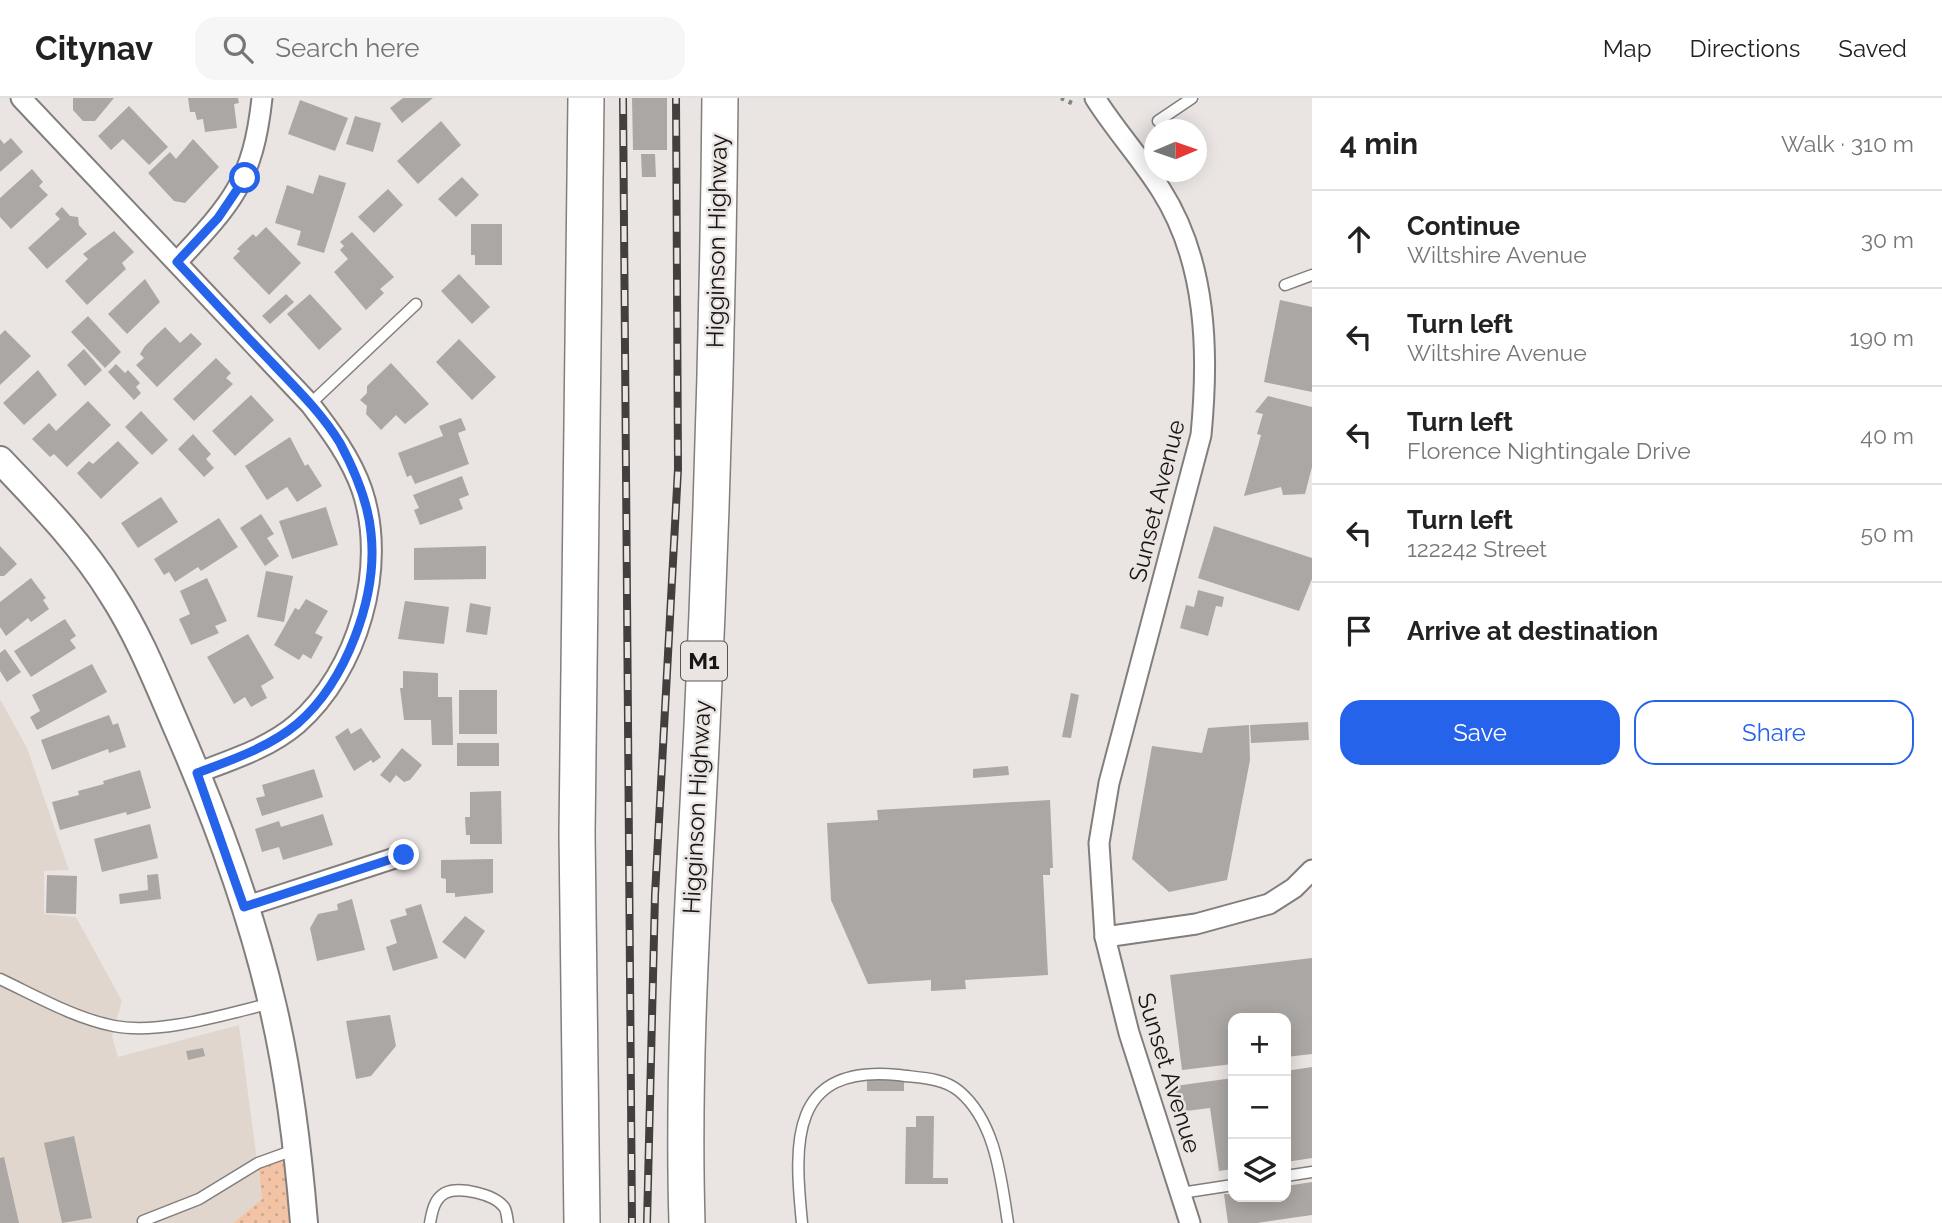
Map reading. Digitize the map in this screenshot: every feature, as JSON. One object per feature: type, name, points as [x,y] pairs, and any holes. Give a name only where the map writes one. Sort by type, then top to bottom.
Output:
[{"type":"highway","points":[[582,1223],[578,821],[586,98]]},
{"type":"highway","name":"Higginson Highway","points":[[687,1223],[687,1013],[702,722],[719,237],[720,98]]},
{"type":"street","points":[[21,98],[310,404],[339,442],[362,490],[371,534],[361,621],[328,689],[296,724],[252,752],[197,773]]},
{"type":"street","points":[[177,262],[218,218],[245,178],[257,139],[262,98]]},
{"type":"street","name":"Sunset Avenue","points":[[1100,101],[1162,191],[1185,242],[1197,280],[1206,384],[1201,435],[1176,538],[1109,783],[1099,843],[1105,937],[1129,1033],[1190,1223]]},
{"type":"street","points":[[0,460],[77,545],[112,594],[144,653],[197,773],[244,907],[272,1003],[297,1149],[304,1223]]},
{"type":"street","points":[[244,907],[404,855]]},
{"type":"street","points":[[1105,937],[1196,924],[1269,904],[1294,888],[1312,870]]},
{"type":"lane","points":[[1161,119],[1192,98]]},
{"type":"lane","points":[[1285,285],[1312,275]]},
{"type":"lane","points":[[310,404],[416,304]]},
{"type":"lane","points":[[0,979],[75,1014],[114,1026],[203,1019],[272,1003]]},
{"type":"lane","points":[[802,1223],[800,1131],[808,1105],[827,1087],[856,1077],[891,1075],[936,1080],[958,1090],[977,1113],[992,1143],[1008,1223]]},
{"type":"lane","points":[[144,1221],[199,1199],[258,1163],[297,1149]]},
{"type":"lane","points":[[1291,1175],[1312,1172]]},
{"type":"lane","points":[[1181,1193],[1228,1186]]},
{"type":"lane","points":[[430,1223],[437,1200],[446,1192],[468,1191],[493,1198],[505,1208],[508,1223]]},
{"type":"shaded area","points":[[0,699],[27,748],[69,870],[44,871],[44,914],[76,917],[122,1001],[112,1036],[118,1057],[239,1025],[262,1199],[233,1223],[0,1223]]},
{"type":"shaded area","points":[[297,1149],[305,1223],[233,1223],[262,1199],[258,1164]]},
{"type":"building","points":[[73,98],[114,98],[95,121],[83,121],[73,110]]},
{"type":"building","points":[[188,98],[238,98],[239,103],[234,104],[237,128],[205,132],[203,119],[197,120],[195,112],[190,112]]},
{"type":"building","points":[[403,98],[433,98],[402,123],[390,108]]},
{"type":"building","points":[[632,98],[667,98],[667,150],[633,150]]},
{"type":"building","points":[[300,100],[348,118],[335,151],[288,134]]},
{"type":"building","points":[[129,106],[168,147],[149,165],[123,139],[111,150],[98,136]]},
{"type":"building","points":[[355,116],[381,123],[373,152],[346,144]]},
{"type":"building","points":[[441,121],[461,145],[418,184],[397,161]]},
{"type":"building","points":[[11,138],[23,152],[0,172],[0,139],[4,144]]},
{"type":"building","points":[[193,139],[219,167],[185,203],[174,201],[148,173],[170,152],[176,159]]},
{"type":"building","points":[[641,154],[655,154],[656,177],[642,177]]},
{"type":"building","points":[[32,169],[43,182],[39,186],[48,195],[11,229],[0,217],[0,198]]},
{"type":"building","points":[[319,175],[346,183],[324,253],[297,245],[301,231],[275,223],[287,185],[313,194]]},
{"type":"building","points":[[462,177],[479,195],[456,217],[438,199]]},
{"type":"building","points":[[388,189],[403,205],[374,233],[358,217]]},
{"type":"building","points":[[62,207],[70,216],[78,217],[79,225],[87,234],[47,269],[28,248],[60,219],[55,214]]},
{"type":"building","points":[[471,224],[502,224],[502,265],[475,265],[475,255],[471,255]]},
{"type":"building","points":[[266,227],[301,263],[269,295],[233,258],[240,251],[237,249],[253,234],[256,237]]},
{"type":"building","points":[[114,231],[134,252],[122,263],[126,269],[87,305],[65,281],[88,259],[83,254]]},
{"type":"building","points":[[352,232],[394,277],[380,289],[384,293],[366,310],[334,272],[348,259],[340,250],[344,246],[340,242]]},
{"type":"building","points":[[459,274],[490,307],[472,324],[441,291]]},
{"type":"building","points":[[145,279],[160,302],[127,334],[108,314]]},
{"type":"building","points":[[286,294],[294,302],[270,324],[262,316]]},
{"type":"building","points":[[310,294],[342,329],[319,350],[287,314]]},
{"type":"building","points":[[1280,300],[1312,307],[1312,392],[1264,382]]},
{"type":"building","points":[[88,316],[121,352],[105,368],[71,332]]},
{"type":"building","points":[[165,327],[180,343],[191,333],[202,344],[157,387],[136,365],[144,358],[140,354],[145,346]]},
{"type":"building","points":[[5,330],[31,356],[0,385],[0,335]]},
{"type":"building","points":[[459,339],[496,377],[472,400],[436,362]]},
{"type":"building","points":[[84,349],[102,370],[85,386],[67,365]]},
{"type":"building","points":[[216,358],[231,373],[226,378],[233,384],[194,421],[173,399]]},
{"type":"building","points":[[391,363],[429,404],[405,424],[396,415],[381,430],[366,414],[367,406],[360,400],[367,393],[367,386]]},
{"type":"building","points":[[116,364],[125,373],[128,370],[140,383],[136,387],[141,393],[134,400],[108,372]]},
{"type":"building","points":[[38,370],[57,395],[24,425],[3,403]]},
{"type":"building","points":[[251,395],[274,420],[235,456],[212,431]]},
{"type":"building","points":[[1268,396],[1312,407],[1312,467],[1305,494],[1283,495],[1281,487],[1244,496],[1261,435],[1257,434],[1263,414],[1255,412]]},
{"type":"building","points":[[88,401],[111,425],[67,467],[54,454],[50,457],[32,439],[49,423],[56,431]]},
{"type":"building","points":[[141,411],[168,440],[152,455],[125,427]]},
{"type":"building","points":[[461,418],[466,430],[458,433],[469,464],[415,484],[411,475],[407,477],[398,453],[443,436],[439,426]]},
{"type":"building","points":[[193,434],[211,454],[206,459],[214,468],[204,477],[178,449]]},
{"type":"building","points":[[290,437],[305,466],[308,464],[322,486],[297,502],[287,487],[267,500],[245,466]]},
{"type":"building","points":[[118,441],[139,463],[101,499],[77,473],[89,461],[93,464]]},
{"type":"building","points":[[462,476],[469,495],[459,499],[463,509],[420,525],[414,510],[419,508],[413,495]]},
{"type":"building","points":[[161,497],[178,522],[138,548],[121,523]]},
{"type":"building","points":[[326,507],[338,545],[292,559],[279,521]]},
{"type":"building","points":[[261,514],[274,534],[267,538],[279,556],[265,566],[240,528]]},
{"type":"building","points":[[219,518],[238,547],[201,571],[198,567],[175,582],[169,572],[164,575],[154,559]]},
{"type":"building","points":[[1214,526],[1312,558],[1312,579],[1299,611],[1198,578]]},
{"type":"building","points":[[0,546],[17,564],[4,576],[0,576]]},
{"type":"building","points":[[486,546],[486,579],[414,580],[414,548]]},
{"type":"building","points":[[266,571],[293,576],[284,622],[257,617]]},
{"type":"building","points":[[31,578],[46,598],[43,600],[49,609],[31,622],[28,618],[6,636],[0,627],[0,602]]},
{"type":"building","points":[[207,578],[227,621],[215,626],[219,633],[191,645],[179,619],[190,614],[180,591]]},
{"type":"building","points":[[1198,590],[1224,597],[1222,607],[1216,606],[1208,636],[1180,628],[1186,605],[1194,607]]},
{"type":"building","points":[[306,599],[328,611],[315,633],[323,637],[311,659],[303,654],[299,660],[274,645],[295,608],[299,610]]},
{"type":"building","points":[[405,601],[449,607],[444,644],[398,639]]},
{"type":"building","points":[[470,603],[491,607],[487,635],[466,632]]},
{"type":"building","points":[[65,619],[76,636],[70,640],[76,648],[31,677],[14,651]]},
{"type":"building","points":[[248,634],[274,678],[261,686],[267,698],[251,707],[245,697],[234,704],[207,657]]},
{"type":"building","points":[[5,649],[21,672],[7,682],[0,671],[0,653]]},
{"type":"building","points":[[92,664],[107,692],[37,730],[30,717],[40,711],[32,695]]},
{"type":"building","points":[[403,671],[438,673],[438,697],[452,697],[453,745],[432,745],[431,720],[404,720],[400,688],[403,688]]},
{"type":"building","points":[[459,690],[497,690],[497,734],[459,734]]},
{"type":"building","points":[[1071,693],[1079,695],[1071,738],[1062,737]]},
{"type":"building","points":[[109,715],[113,725],[118,723],[126,747],[109,753],[108,749],[52,770],[41,740]]},
{"type":"building","points":[[1308,722],[1309,740],[1251,743],[1250,725]]},
{"type":"building","points":[[1249,725],[1250,760],[1227,880],[1169,892],[1132,859],[1152,746],[1202,753],[1208,728]]},
{"type":"building","points":[[348,728],[351,734],[361,728],[381,757],[354,771],[335,737]]},
{"type":"building","points":[[457,743],[499,743],[499,766],[457,766]]},
{"type":"building","points":[[402,748],[422,765],[410,780],[404,782],[396,775],[390,783],[380,775]]},
{"type":"building","points":[[1008,766],[1009,775],[973,778],[973,769]]},
{"type":"building","points":[[314,769],[323,797],[262,816],[256,798],[265,796],[262,785]]},
{"type":"building","points":[[140,770],[151,808],[60,830],[52,802],[79,795],[78,791]]},
{"type":"building","points":[[501,791],[502,844],[470,844],[470,835],[466,835],[465,817],[470,817],[470,792]]},
{"type":"building","points":[[1050,800],[1053,868],[1050,868],[1050,875],[1043,875],[1048,975],[965,980],[966,989],[931,991],[931,980],[868,984],[831,900],[827,823],[878,820],[877,810]]},
{"type":"building","points":[[323,814],[333,845],[283,860],[279,847],[262,852],[255,829],[279,821],[281,827]]},
{"type":"building","points":[[150,824],[158,858],[102,872],[94,839]]},
{"type":"building","points":[[493,859],[493,893],[455,897],[455,893],[446,893],[446,879],[441,878],[441,860]]},
{"type":"building","points":[[158,874],[161,899],[120,904],[119,894],[148,890],[147,875]]},
{"type":"building","points":[[47,875],[77,876],[76,914],[46,913]]},
{"type":"building","points":[[352,899],[365,950],[317,961],[310,928],[318,914],[338,910],[337,904]]},
{"type":"building","points":[[421,904],[438,958],[393,971],[386,947],[397,943],[390,920],[407,915],[405,909]]},
{"type":"building","points":[[465,916],[485,931],[465,959],[442,942]]},
{"type":"building","points":[[1312,958],[1312,1054],[1291,1056],[1291,1013],[1228,1013],[1228,1065],[1182,1070],[1170,975]]},
{"type":"building","points":[[390,1015],[396,1046],[371,1076],[356,1079],[346,1021]]},
{"type":"building","points":[[203,1048],[205,1056],[188,1060],[186,1051]]},
{"type":"building","points":[[1312,1067],[1312,1158],[1291,1161],[1291,1076],[1291,1070]]},
{"type":"building","points":[[867,1074],[904,1074],[904,1091],[867,1091]]},
{"type":"building","points":[[1228,1079],[1228,1170],[1219,1171],[1210,1108],[1178,1112],[1175,1086]]},
{"type":"building","points":[[916,1116],[934,1116],[933,1178],[948,1178],[948,1184],[905,1184],[906,1127],[916,1127]]},
{"type":"building","points":[[74,1136],[92,1218],[62,1223],[44,1143]]},
{"type":"building","points":[[4,1157],[19,1223],[0,1223],[0,1158]]},
{"type":"building","points":[[1312,1182],[1312,1215],[1257,1223],[1228,1223],[1224,1194],[1228,1194],[1228,1202],[1291,1202],[1291,1185]]},
{"type":"railway","points":[[623,98],[632,1223]]},
{"type":"railway","points":[[647,1223],[655,895],[678,469],[676,98]]},
{"type":"route","points":[[245,178],[218,218],[177,262],[310,404],[339,442],[362,490],[371,534],[368,581],[361,621],[347,655],[328,689],[296,724],[252,752],[197,773],[244,907],[404,855]]}]
